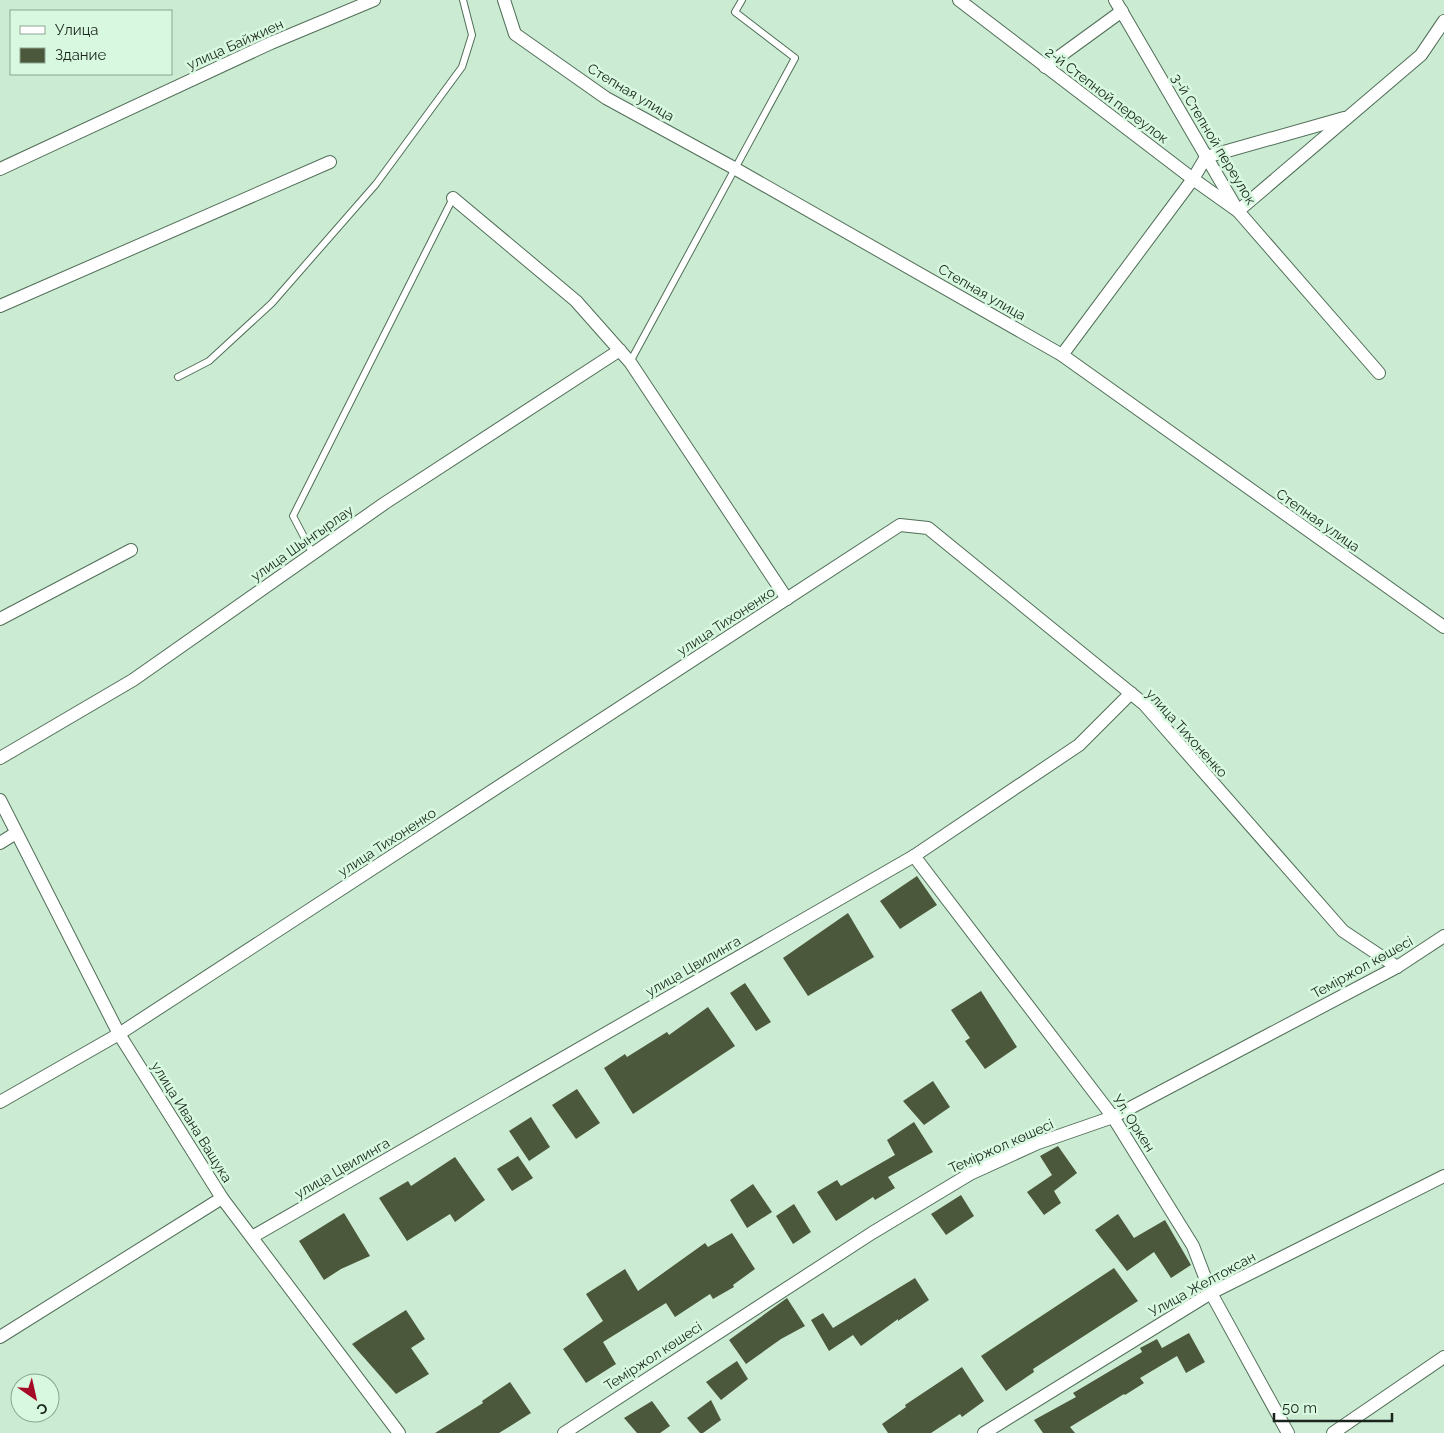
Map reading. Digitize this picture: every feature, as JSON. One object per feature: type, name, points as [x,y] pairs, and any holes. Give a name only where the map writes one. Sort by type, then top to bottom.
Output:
[{"type":"street","name":"улица Байжиен","points":[[0,169],[271,43],[374,0]]},
{"type":"street","name":"Степная улица","points":[[504,0],[515,34],[606,98],[734,168],[1062,355],[1444,628]]},
{"type":"street","name":"2-й Степной переулок","points":[[959,0],[1193,179],[1238,210]]},
{"type":"street","name":"3-й Степной переулок","points":[[1115,0],[1238,210],[1380,373]]},
{"type":"street","points":[[1045,67],[1122,12]]},
{"type":"street","points":[[1238,210],[1421,55],[1444,21]]},
{"type":"street","points":[[1062,355],[1193,179],[1206,157],[1349,117]]},
{"type":"street","points":[[0,306],[330,162]]},
{"type":"street","points":[[453,198],[576,301],[630,362],[787,599]]},
{"type":"street","name":"улица Шынгырлау","points":[[0,758],[133,680],[384,503],[620,350]]},
{"type":"street","name":"улица Тихоненко","points":[[0,1102],[119,1034],[900,526],[928,528],[1144,704],[1343,931],[1397,967]]},
{"type":"street","points":[[0,619],[131,550]]},
{"type":"street","name":"улица Цвилинга","points":[[252,1237],[914,856],[1079,745],[1130,693]]},
{"type":"street","name":"улица Ивана Ващука","points":[[0,800],[119,1034],[222,1198],[399,1433]]},
{"type":"street","points":[[0,843],[16,834]]},
{"type":"street","name":"Ул. Оркен","points":[[914,856],[1113,1117],[1193,1246],[1212,1293],[1288,1433]]},
{"type":"street","name":"Теміржол көшесі","points":[[564,1433],[872,1233],[970,1174],[1038,1143],[1113,1117],[1397,967],[1444,936]]},
{"type":"street","name":"Улица Желтоксан","points":[[984,1433],[1212,1293],[1444,1176]]},
{"type":"street","points":[[0,1336],[222,1198]]},
{"type":"street","points":[[1333,1433],[1444,1357]]},
{"type":"lane","points":[[178,377],[210,361],[272,303],[376,184],[462,68],[472,35],[463,0]]},
{"type":"lane","points":[[630,362],[794,58],[735,12],[742,0]]},
{"type":"lane","points":[[313,554],[292,516],[453,198]]},
{"type":"building","points":[[917,876],[937,905],[900,929],[880,901]]},
{"type":"building","points":[[848,913],[874,957],[808,996],[783,958]]},
{"type":"building","points":[[745,983],[771,1022],[756,1031],[730,993]]},
{"type":"building","points":[[981,991],[1017,1047],[985,1069],[965,1041],[970,1038],[951,1010]]},
{"type":"building","points":[[708,1007],[735,1046],[633,1114],[604,1068],[625,1054],[627,1057],[667,1032],[669,1035]]},
{"type":"building","points":[[933,1081],[950,1107],[924,1125],[903,1101]]},
{"type":"building","points":[[577,1089],[600,1123],[576,1139],[552,1105]]},
{"type":"building","points":[[531,1117],[550,1147],[529,1161],[509,1131]]},
{"type":"building","points":[[914,1122],[933,1152],[888,1177],[895,1188],[875,1200],[873,1197],[836,1221],[817,1192],[837,1180],[841,1186],[895,1155],[887,1140]]},
{"type":"building","points":[[1058,1146],[1077,1173],[1054,1191],[1061,1203],[1044,1215],[1027,1192],[1052,1175],[1040,1156]]},
{"type":"building","points":[[518,1156],[533,1178],[512,1191],[497,1169]]},
{"type":"building","points":[[455,1157],[485,1200],[455,1222],[450,1214],[407,1241],[379,1198],[408,1181],[411,1186]]},
{"type":"building","points":[[753,1184],[772,1212],[747,1228],[730,1200]]},
{"type":"building","points":[[961,1195],[974,1216],[946,1235],[931,1214]]},
{"type":"building","points":[[794,1204],[811,1232],[793,1244],[776,1216]]},
{"type":"building","points":[[344,1213],[370,1256],[341,1269],[324,1280],[299,1241]]},
{"type":"building","points":[[1118,1214],[1134,1238],[1165,1220],[1191,1265],[1171,1278],[1154,1252],[1127,1271],[1095,1230]]},
{"type":"building","points":[[732,1233],[755,1269],[733,1285],[734,1287],[713,1299],[710,1294],[675,1317],[666,1303],[603,1342],[616,1364],[586,1383],[563,1349],[603,1321],[586,1294],[625,1269],[638,1291],[705,1243],[708,1247]]},
{"type":"building","points":[[1114,1268],[1138,1301],[1033,1369],[1034,1372],[1006,1391],[981,1356]]},
{"type":"building","points":[[915,1278],[929,1300],[898,1321],[898,1319],[861,1346],[853,1335],[829,1351],[811,1320],[823,1313],[833,1328]]},
{"type":"building","points":[[787,1298],[805,1326],[781,1339],[746,1364],[729,1340]]},
{"type":"building","points":[[406,1310],[425,1339],[411,1348],[429,1374],[396,1394],[352,1344]]},
{"type":"building","points":[[1189,1333],[1205,1362],[1186,1373],[1177,1356],[1140,1378],[1144,1383],[1070,1427],[1075,1433],[1043,1433],[1034,1420],[1076,1397],[1073,1393],[1142,1352],[1140,1348],[1157,1339],[1162,1348]]},
{"type":"building","points":[[737,1361],[748,1379],[721,1400],[706,1382]]},
{"type":"building","points":[[962,1367],[984,1401],[962,1417],[960,1414],[931,1433],[888,1433],[882,1424],[906,1407],[905,1405]]},
{"type":"building","points":[[510,1382],[531,1413],[499,1433],[435,1433],[483,1403],[482,1401]]},
{"type":"building","points":[[711,1400],[721,1420],[703,1433],[700,1433],[687,1418]]},
{"type":"building","points":[[652,1401],[670,1426],[660,1433],[637,1433],[624,1418]]}]
